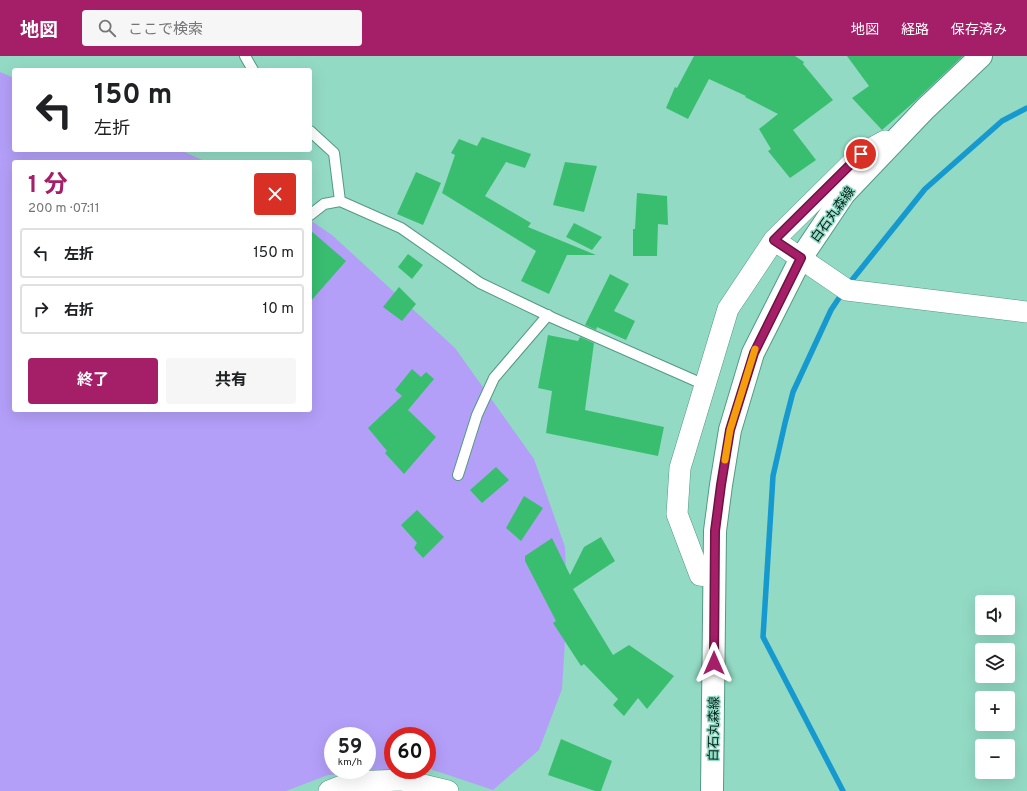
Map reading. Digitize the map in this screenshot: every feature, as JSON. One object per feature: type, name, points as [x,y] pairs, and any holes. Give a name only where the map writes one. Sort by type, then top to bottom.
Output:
[{"type":"main road","name":"白石丸森線","points":[[712,791],[715,531],[730,430],[754,353],[801,258],[844,194],[889,145],[981,56]]},
{"type":"street","points":[[714,577],[700,575],[677,514],[680,468],[728,309],[774,240],[861,154],[885,141],[889,145]]},
{"type":"street","points":[[774,240],[841,286],[1027,312]]},
{"type":"street","points":[[329,791],[352,782],[402,780],[448,791]]},
{"type":"lane","points":[[245,56],[253,68]]},
{"type":"lane","points":[[312,133],[334,153],[340,201]]},
{"type":"lane","points":[[312,213],[324,204],[340,201],[401,228],[480,283],[705,386]]},
{"type":"lane","points":[[458,475],[477,415],[494,378],[548,315]]},
{"type":"shaded area","points":[[0,72],[12,77],[12,152],[184,152],[202,160],[12,160],[12,412],[312,412],[312,221],[332,235],[455,348],[534,459],[565,547],[567,609],[562,689],[539,750],[493,790],[436,771],[436,727],[384,727],[384,771],[376,771],[376,727],[324,727],[324,777],[286,791],[0,791]]},
{"type":"building","points":[[694,56],[795,56],[804,62],[803,64],[833,100],[793,130],[816,160],[790,178],[768,151],[771,149],[759,129],[778,114],[745,97],[746,96],[709,79],[688,119],[666,108],[675,87],[677,88]]},
{"type":"building","points":[[847,56],[963,56],[882,130],[852,98],[869,86]]},
{"type":"building","points":[[482,137],[531,154],[525,168],[506,162],[485,196],[531,223],[528,227],[596,255],[567,255],[549,294],[521,281],[536,251],[442,193],[455,155],[451,153],[459,139],[477,146]]},
{"type":"building","points":[[565,162],[597,166],[584,212],[553,205]]},
{"type":"building","points":[[416,172],[441,183],[423,225],[397,214]]},
{"type":"building","points":[[637,193],[667,196],[668,225],[658,224],[657,256],[633,256],[633,229],[635,229]]},
{"type":"building","points":[[574,223],[602,237],[592,250],[566,237]]},
{"type":"building","points":[[312,232],[346,261],[312,300]]},
{"type":"building","points":[[408,254],[423,265],[412,279],[398,267]]},
{"type":"building","points":[[610,274],[629,284],[614,311],[635,321],[626,340],[597,327],[596,330],[585,325]]},
{"type":"building","points":[[399,287],[416,304],[402,321],[383,307]]},
{"type":"building","points":[[548,335],[578,341],[580,337],[594,343],[585,410],[664,427],[658,456],[546,433],[552,391],[538,388]]},
{"type":"building","points":[[412,369],[421,377],[426,372],[434,379],[408,410],[436,437],[404,474],[385,453],[387,451],[368,428],[402,396],[395,390]]},
{"type":"building","points":[[496,467],[509,480],[482,503],[470,490]]},
{"type":"building","points":[[524,496],[543,508],[521,541],[506,528]]},
{"type":"building","points":[[417,510],[444,537],[423,558],[414,548],[417,543],[401,525]]},
{"type":"building","points":[[601,537],[615,561],[573,589],[613,655],[629,645],[674,676],[647,709],[638,698],[624,716],[613,705],[618,699],[584,664],[581,666],[553,623],[556,621],[525,561],[525,556],[552,538],[570,575],[584,547]]},
{"type":"building","points":[[561,739],[612,761],[601,791],[595,791],[548,775]]},
{"type":"waterway","points":[[848,285],[925,189],[1002,121],[1027,108]]},
{"type":"waterway","points":[[843,292],[831,310],[793,392],[785,423],[773,476],[763,637],[843,791]]},
{"type":"slow traffic","points":[[725,460],[730,430],[755,349]]},
{"type":"route","points":[[714,663],[715,531],[730,430],[754,353],[801,258],[774,240],[861,154]]}]
